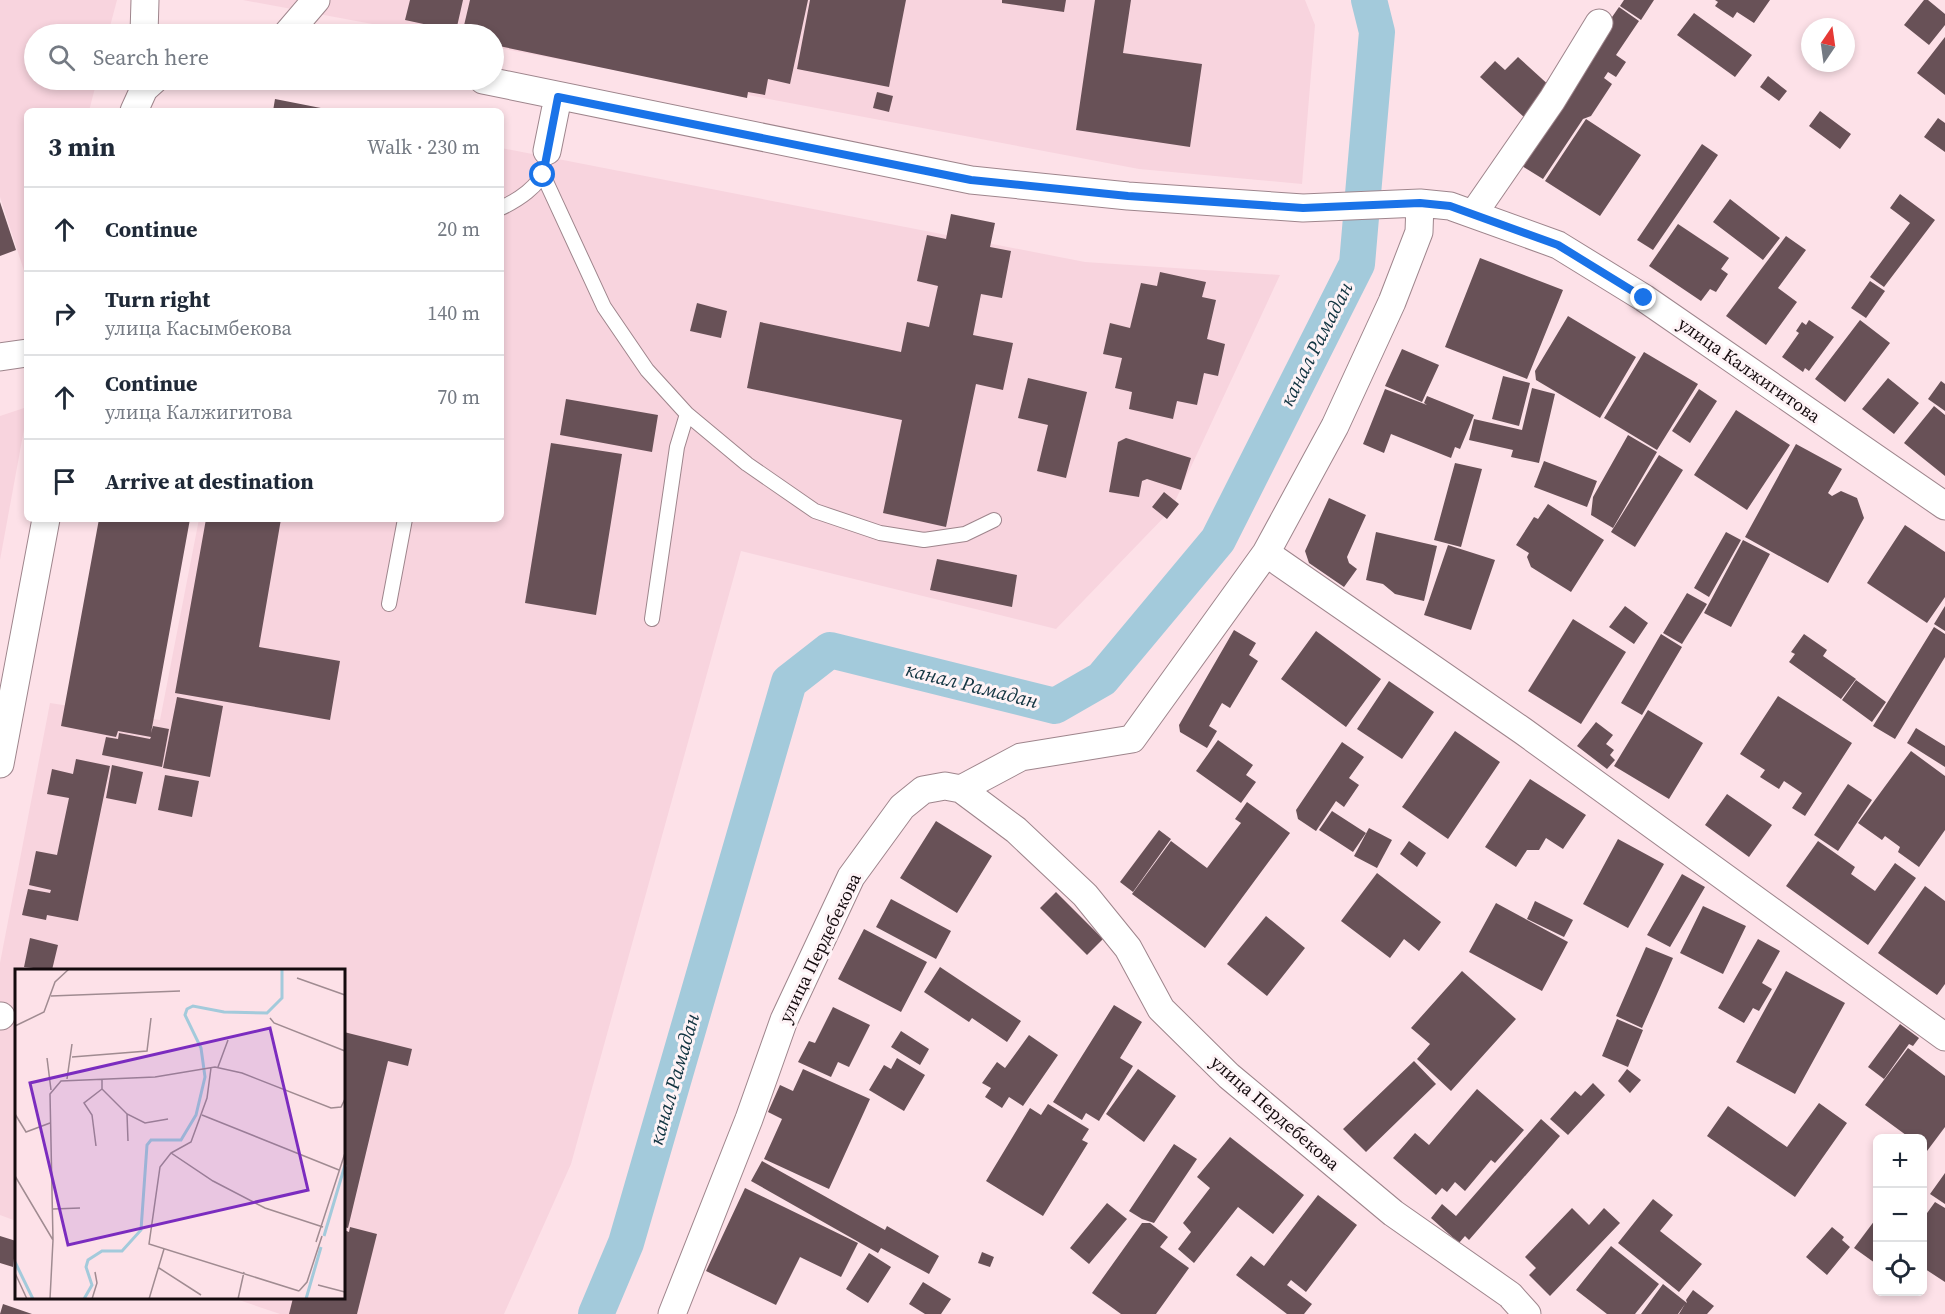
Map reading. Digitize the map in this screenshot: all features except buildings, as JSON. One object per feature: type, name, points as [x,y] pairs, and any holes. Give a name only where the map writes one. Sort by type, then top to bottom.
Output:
[{"type":"street","points":[[144,24],[145,0]]},
{"type":"street","points":[[296,24],[316,0]]},
{"type":"street","points":[[1474,213],[1552,100],[1599,22]]},
{"type":"street","name":"улица Калжигитова","points":[[504,85],[971,180],[1128,196],[1303,208],[1420,203],[1450,206],[1474,213],[1558,245],[1635,292],[1945,506]]},
{"type":"street","points":[[545,163],[558,97]]},
{"type":"street","points":[[960,789],[1021,757],[1132,739],[1266,553],[1335,426],[1392,302],[1419,232],[1420,203]]},
{"type":"street","points":[[0,357],[24,353]]},
{"type":"street","points":[[0,764],[45,522]]},
{"type":"street","points":[[1266,553],[1523,731],[1945,1037]]},
{"type":"street","name":"улица Пердебекова","points":[[672,1314],[749,1119],[784,1020],[851,877],[902,807],[923,790],[945,786],[960,789],[1016,830],[1085,895],[1128,948],[1161,1009],[1229,1076],[1393,1213],[1510,1295],[1527,1314]]},
{"type":"lane","points":[[504,207],[516,201],[545,163]]},
{"type":"lane","points":[[545,163],[604,307],[647,370],[687,414],[747,464],[815,511],[880,533],[924,540],[965,534],[994,520]]},
{"type":"lane","points":[[652,619],[677,447],[687,414]]},
{"type":"lane","points":[[389,604],[404,522]]},
{"type":"lane","points":[[0,1016],[15,1020]]},
{"type":"shaded area","points":[[0,0],[117,0],[111,24],[24,24],[24,90],[94,90],[90,108],[24,108],[24,271],[0,197]]},
{"type":"shaded area","points":[[243,0],[1305,0],[1315,25],[1302,184],[1139,169],[504,49],[504,24],[372,24]]},
{"type":"shaded area","points":[[504,149],[1085,262],[1280,275],[1171,510],[1056,629],[741,551],[571,1164],[504,1314],[280,1314],[236,1299],[345,1299],[345,969],[15,969],[15,1221],[0,1215],[0,963],[50,703],[160,720],[198,522],[504,522]]},
{"type":"shaded area","points":[[24,408],[24,429],[0,560],[0,416]]},
{"type":"waterway","name":"канал Рамадан","points":[[596,1314],[626,1243],[789,682],[830,650],[1055,706],[1102,679],[1218,540],[1357,264],[1377,32],[1369,0]]},
{"type":"route","points":[[543,175],[558,97],[971,180],[1128,196],[1303,208],[1420,203],[1450,206],[1498,221],[1558,245],[1644,298]]}]
